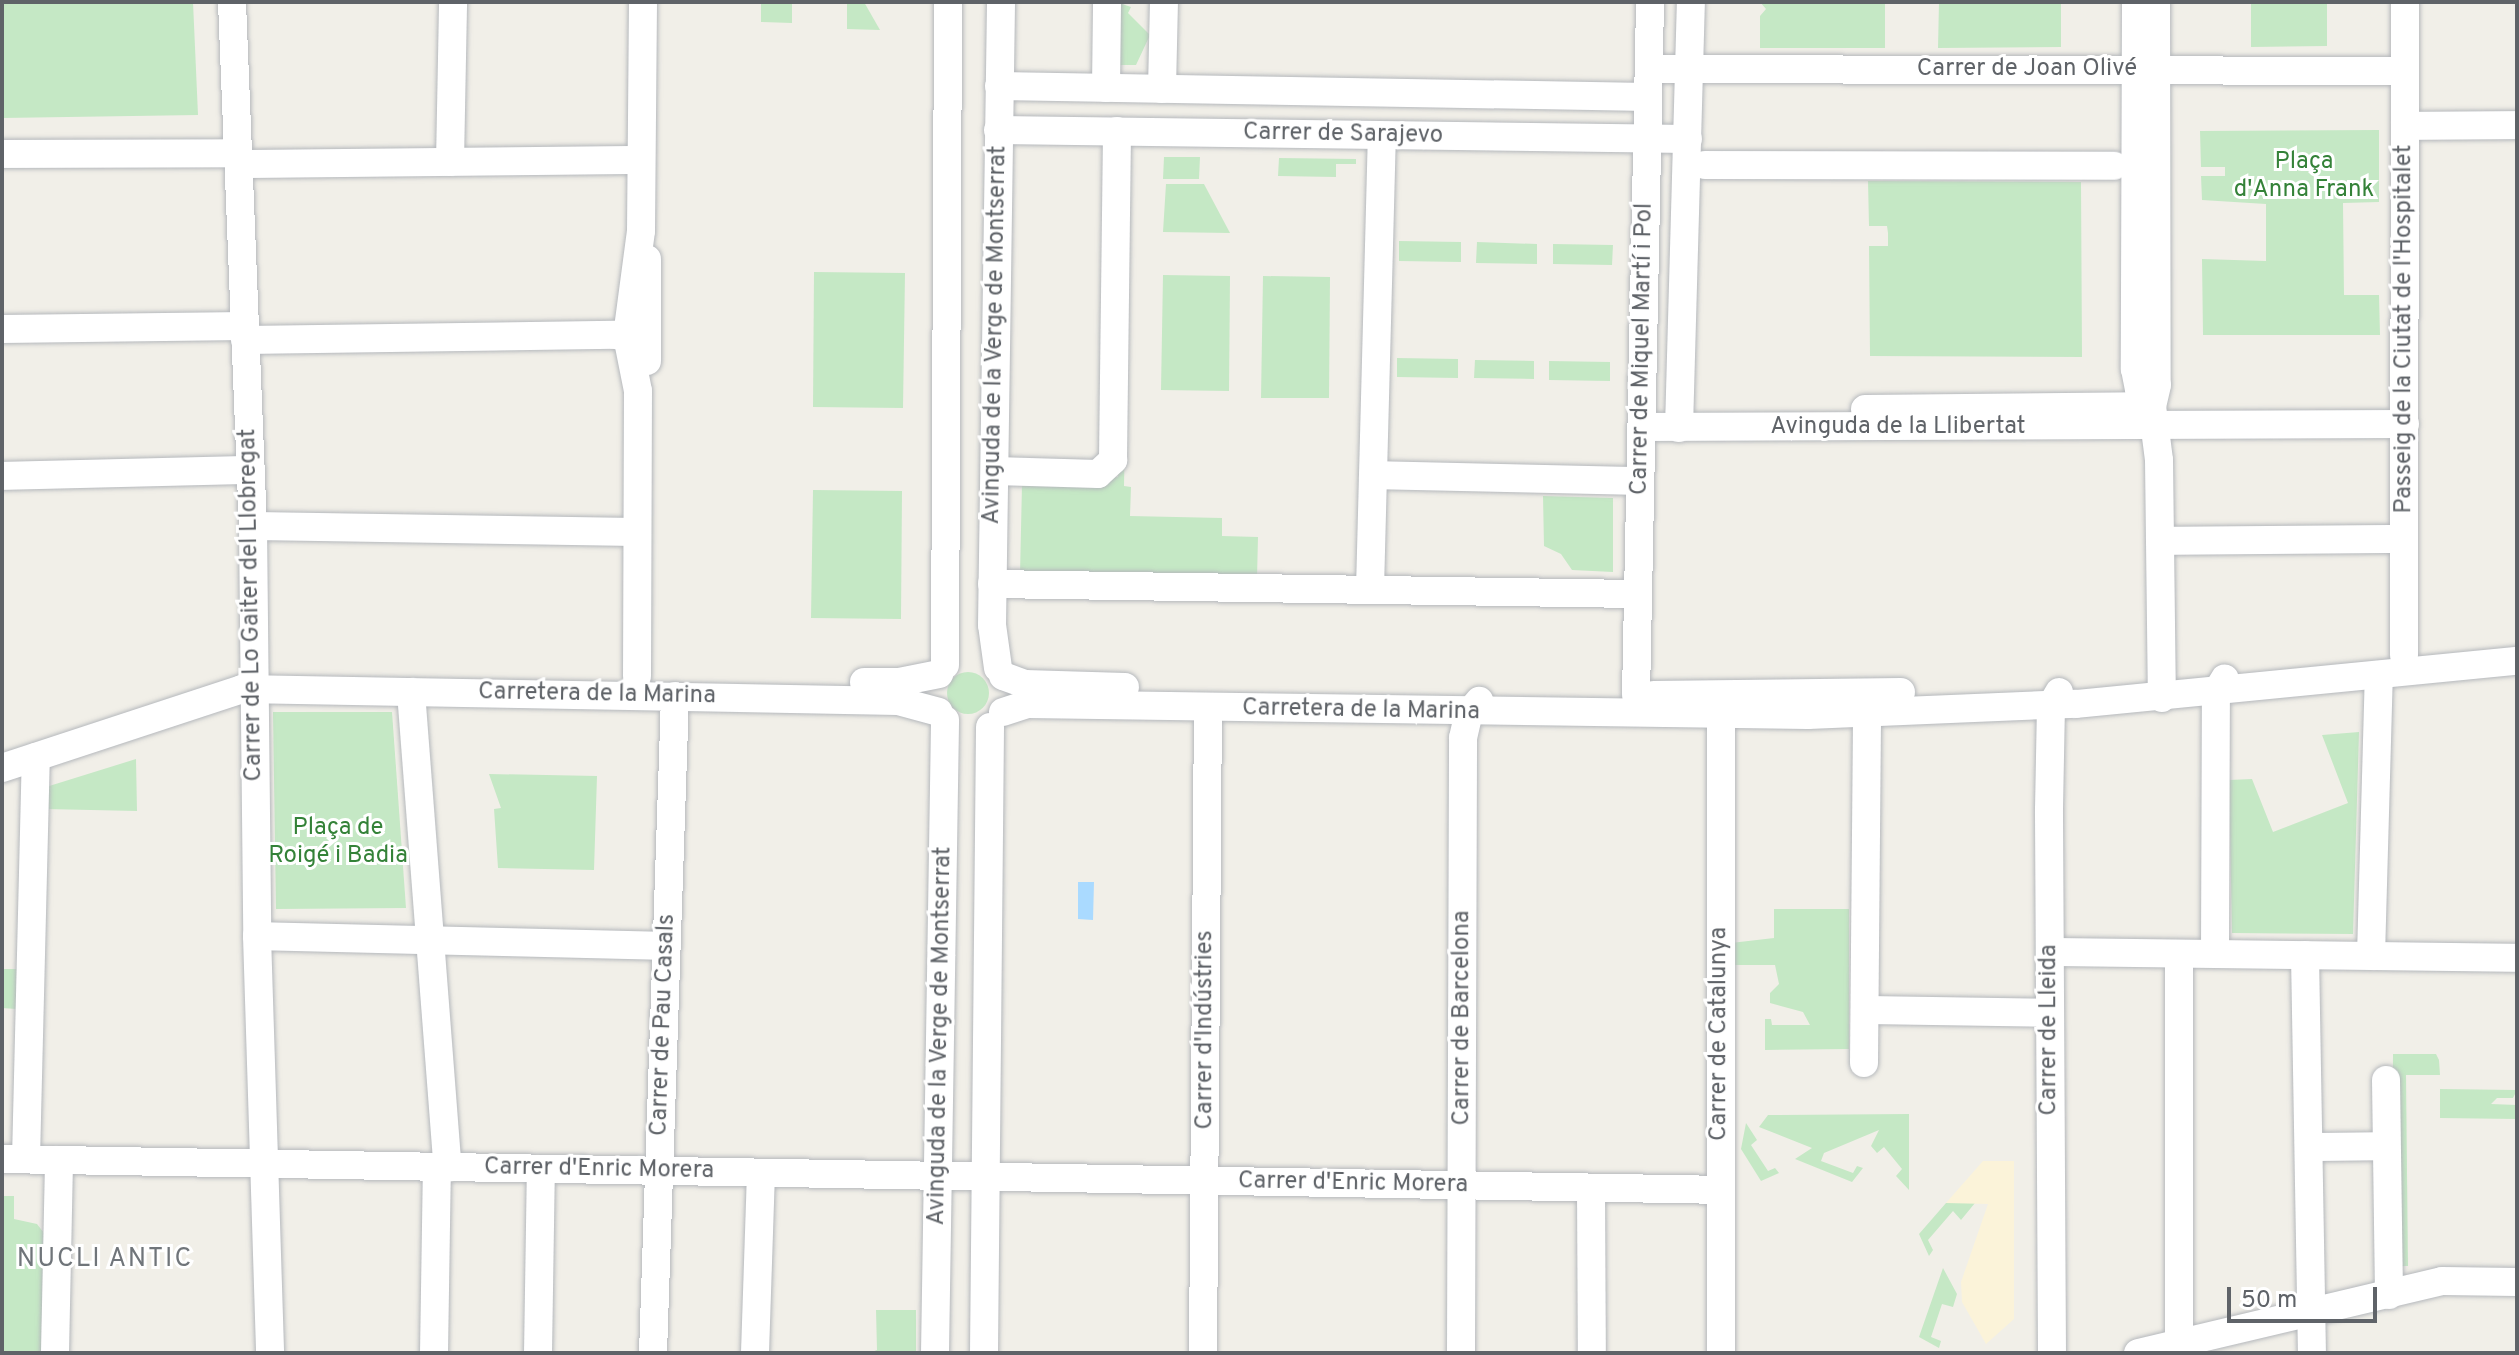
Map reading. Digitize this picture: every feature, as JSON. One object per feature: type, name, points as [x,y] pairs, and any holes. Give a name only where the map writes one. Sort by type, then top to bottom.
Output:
[{"type":"street","name":"Carrer de Lo Gaiter del Llobregat","points":[[232,2],[253,526],[257,936],[270,1353]]},
{"type":"street","points":[[450,162],[453,2]]},
{"type":"street","points":[[638,391],[647,358],[648,264],[641,231],[643,2]]},
{"type":"street","name":"Avinguda de la Verge de Montserrat","points":[[942,670],[948,2]]},
{"type":"street","name":"Avinguda de la Verge de Montserrat","points":[[1000,672],[992,584],[1001,2]]},
{"type":"street","points":[[1106,88],[1107,2]]},
{"type":"street","points":[[1162,89],[1164,2]]},
{"type":"street","name":"Carrer de Miquel Martí i Pol","points":[[1636,695],[1650,2]]},
{"type":"street","name":"Carrer de Miquel Martí i Pol","points":[[1680,419],[1691,2]]},
{"type":"street","points":[[2136,2],[2146,70],[2157,375],[2154,417],[2162,689]]},
{"type":"street","points":[[2146,70],[2156,2]]},
{"type":"street","name":"Passeig de la Ciutat de l'Hospitalet","points":[[2404,655],[2405,2]]},
{"type":"street","name":"Carrer de Joan Olivé","points":[[1649,69],[2405,71]]},
{"type":"street","name":"Carrer de Sarajevo","points":[[999,86],[1648,97]]},
{"type":"street","points":[[2405,126],[2517,125]]},
{"type":"street","name":"Carrer de Sarajevo","points":[[998,130],[1688,139]]},
{"type":"street","points":[[995,471],[1098,474],[1113,460],[1117,131]]},
{"type":"street","points":[[1378,589],[1373,475],[1382,136]]},
{"type":"street","points":[[2,154],[450,162],[641,160]]},
{"type":"street","points":[[1705,165],[2114,166]]},
{"type":"street","points":[[637,676],[638,391],[627,336],[630,281],[641,231]]},
{"type":"street","points":[[2,329],[627,336],[647,358]]},
{"type":"street","name":"Avinguda de la Llibertat","points":[[1642,418],[2154,417],[2405,424]]},
{"type":"street","points":[[2,476],[251,470]]},
{"type":"street","points":[[1373,475],[1640,481]]},
{"type":"street","points":[[253,526],[637,532]]},
{"type":"street","points":[[2160,541],[2404,539]]},
{"type":"street","points":[[992,584],[1638,594]]},
{"type":"street","name":"Carretera de la Marina","points":[[2162,689],[2237,672],[2517,643]]},
{"type":"street","points":[[973,657],[1000,672],[1007,694],[996,719],[962,729],[942,716],[934,693],[942,670],[973,657]]},
{"type":"street","name":"Carretera de la Marina","points":[[996,719],[1027,704],[1208,708],[1479,703],[1636,695],[2052,694],[2162,689],[2216,693],[2517,661]]},
{"type":"street","name":"Carretera de la Marina","points":[[418,683],[637,676],[899,682],[942,670]]},
{"type":"street","name":"Carretera de la Marina","points":[[1000,672],[1025,684],[1721,715],[1867,713],[2052,694]]},
{"type":"street","points":[[2215,954],[2216,693],[2223,679],[2237,672]]},
{"type":"street","points":[[2371,956],[2379,675]]},
{"type":"street","name":"Carretera de la Marina","points":[[2,768],[255,680],[898,701],[942,716]]},
{"type":"street","points":[[418,683],[443,1168],[434,1353]]},
{"type":"street","name":"Carrer de Lleida","points":[[2052,694],[2049,1013],[2052,1353]]},
{"type":"street","points":[[1697,695],[1714,704],[1721,715]]},
{"type":"street","name":"Carrer de Pau Casals","points":[[653,1353],[675,696]]},
{"type":"street","name":"Carrer de Barcelona","points":[[1461,1353],[1463,738],[1479,703]]},
{"type":"street","name":"Carrer d'Indústries","points":[[1203,1353],[1208,708]]},
{"type":"street","points":[[1864,1063],[1867,713]]},
{"type":"street","name":"Carrer de Catalunya","points":[[1721,715],[1721,1353]]},
{"type":"street","name":"Avinguda de la Verge de Montserrat","points":[[935,1353],[942,716]]},
{"type":"street","name":"Avinguda de la Verge de Montserrat","points":[[984,1353],[996,719]]},
{"type":"street","points":[[14,1159],[36,757]]},
{"type":"street","points":[[257,936],[666,946]]},
{"type":"street","points":[[2050,952],[2517,958]]},
{"type":"street","points":[[2179,954],[2179,1343]]},
{"type":"street","points":[[2305,955],[2312,1353]]},
{"type":"street","points":[[1865,1010],[2049,1013]]},
{"type":"street","points":[[2386,1080],[2389,1295]]},
{"type":"street","points":[[2309,1147],[2386,1146]]},
{"type":"street","name":"Carrer d'Enric Morera","points":[[14,1159],[1720,1190]]},
{"type":"street","points":[[55,1353],[59,1160]]},
{"type":"street","points":[[538,1353],[541,1169]]},
{"type":"street","points":[[755,1353],[761,1173]]},
{"type":"street","points":[[1591,1189],[1592,1353]]},
{"type":"street","points":[[2138,1353],[2442,1281],[2517,1282]]},
{"type":"green space","points":[[2,2],[193,2],[198,115],[2,118]]},
{"type":"green space","points":[[761,2],[792,2],[792,23],[761,22]]},
{"type":"green space","points":[[847,2],[864,2],[880,30],[847,29]]},
{"type":"green space","points":[[1116,2],[1131,7],[1128,13],[1150,35],[1136,65],[1114,65]]},
{"type":"green space","points":[[1760,2],[1885,2],[1885,48],[1760,48],[1760,16],[1766,9]]},
{"type":"green space","points":[[1939,2],[2061,2],[2061,47],[1938,48]]},
{"type":"green space","points":[[2251,2],[2327,2],[2327,46],[2251,47]]},
{"type":"green space","name":"Plaça d'Anna Frank","points":[[2379,130],[2379,202],[2343,203],[2344,295],[2379,295],[2380,335],[2203,335],[2202,259],[2266,261],[2266,204],[2202,200],[2201,176],[2225,176],[2225,167],[2201,167],[2200,131]]},
{"type":"green space","points":[[1164,157],[1200,157],[1199,179],[1163,179]]},
{"type":"green space","points":[[1279,158],[1356,159],[1356,164],[1336,164],[1336,177],[1278,176]]},
{"type":"green space","points":[[1868,181],[2081,182],[2082,357],[1870,356],[1869,246],[1888,246],[1888,233],[1887,226],[1869,226]]},
{"type":"green space","points":[[1166,184],[1204,184],[1230,233],[1163,232]]},
{"type":"green space","points":[[1129,223],[1124,486],[1131,487],[1130,516],[1222,518],[1222,536],[1258,537],[1257,578],[1020,575],[1022,484],[1118,477]]},
{"type":"green space","points":[[1399,241],[1461,242],[1461,262],[1399,261]]},
{"type":"green space","points":[[1477,242],[1537,244],[1537,264],[1476,263]]},
{"type":"green space","points":[[1553,244],[1613,245],[1612,265],[1553,264]]},
{"type":"green space","points":[[814,272],[905,273],[903,408],[813,407]]},
{"type":"green space","points":[[1163,275],[1230,276],[1229,391],[1161,390]]},
{"type":"green space","points":[[1263,276],[1330,277],[1329,398],[1261,398]]},
{"type":"green space","points":[[1397,358],[1458,359],[1458,378],[1397,377]]},
{"type":"green space","points":[[1475,360],[1534,361],[1534,379],[1474,378]]},
{"type":"green space","points":[[1549,361],[1610,362],[1610,381],[1549,380]]},
{"type":"green space","points":[[813,490],[902,491],[901,619],[811,618]]},
{"type":"green space","points":[[1543,496],[1613,498],[1613,572],[1572,570],[1561,554],[1544,546]]},
{"type":"green space","points":[[968,672],[983,678],[989,693],[983,708],[968,714],[953,708],[947,693],[953,678]]},
{"type":"green space","name":"Plaça de Roigé i Badia","points":[[273,712],[392,712],[406,908],[276,909]]},
{"type":"green space","points":[[2359,732],[2353,934],[2232,933],[2229,780],[2252,779],[2273,832],[2348,803],[2322,735]]},
{"type":"green space","points":[[136,759],[137,811],[45,809],[46,787]]},
{"type":"green space","points":[[489,774],[597,776],[594,870],[498,868],[494,809],[501,808]]},
{"type":"green space","points":[[1774,909],[1849,909],[1849,1049],[1765,1050],[1765,1019],[1771,1019],[1772,1025],[1810,1025],[1803,1012],[1770,1003],[1770,993],[1779,984],[1775,965],[1731,965],[1731,943],[1774,938]]},
{"type":"green space","points":[[2,969],[17,969],[16,1009],[2,1008]]},
{"type":"green space","points":[[2393,1054],[2436,1054],[2439,1060],[2440,1075],[2406,1075],[2408,1266],[2391,1266]]},
{"type":"green space","points":[[2440,1089],[2517,1090],[2513,1098],[2497,1098],[2491,1104],[2517,1105],[2517,1119],[2440,1118]]},
{"type":"green space","points":[[1909,1114],[1909,1190],[1896,1176],[1902,1169],[1884,1147],[1877,1153],[1871,1146],[1879,1130],[1824,1153],[1821,1161],[1853,1173],[1857,1166],[1863,1168],[1852,1182],[1795,1159],[1812,1148],[1759,1127],[1768,1115]]},
{"type":"green space","points":[[1746,1123],[1757,1140],[1751,1145],[1768,1171],[1775,1168],[1779,1173],[1761,1181],[1741,1149]]},
{"type":"green space","points":[[2,1196],[14,1196],[14,1219],[37,1224],[44,1233],[41,1353],[2,1353]]},
{"type":"green space","points":[[1946,1203],[1975,1203],[1961,1220],[1953,1211],[1928,1240],[1933,1250],[1929,1256],[1919,1234]]},
{"type":"green space","points":[[1943,1268],[1957,1294],[1953,1307],[1942,1304],[1931,1337],[1941,1341],[1939,1348],[1919,1337]]},
{"type":"green space","points":[[876,1310],[916,1310],[916,1353],[869,1353],[877,1350]]},
{"type":"sand","points":[[1983,1161],[2014,1161],[2014,1319],[1986,1344],[1962,1302],[1961,1282],[1988,1204],[1946,1203]]},
{"type":"water","points":[[1078,882],[1094,882],[1093,920],[1078,919]]},
{"type":"district","name":"NUCLI ANTIC","points":[[105,1260]]}]
